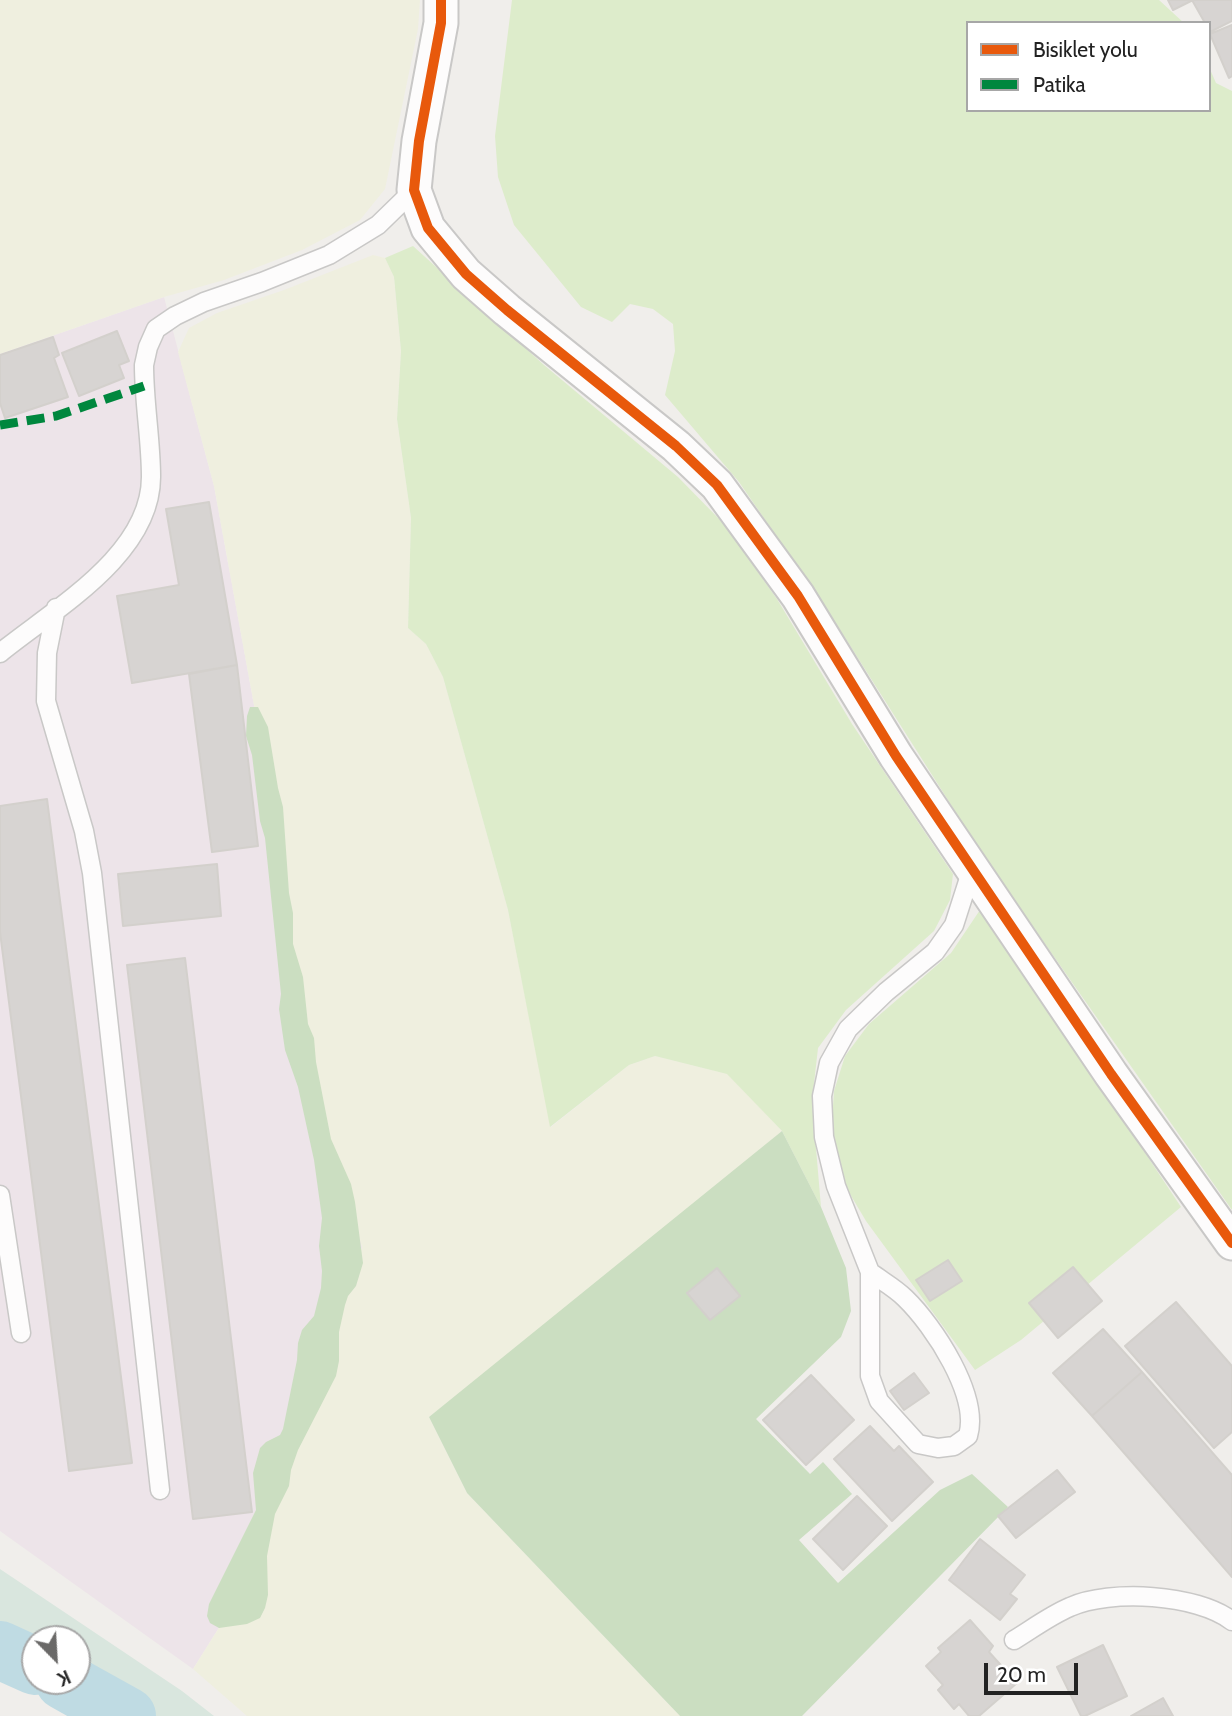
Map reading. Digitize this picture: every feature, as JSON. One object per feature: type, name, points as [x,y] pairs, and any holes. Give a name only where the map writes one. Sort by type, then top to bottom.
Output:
[{"type":"street","points":[[441,0],[442,23],[419,141],[414,190],[428,228],[466,274],[676,446],[717,485],[798,596],[896,756],[1111,1074],[1232,1242]]},
{"type":"lane","points":[[0,653],[118,557],[149,499],[151,478],[144,365],[156,329],[204,302],[329,255],[378,225],[414,190]]},
{"type":"lane","points":[[56,608],[47,653],[46,701],[84,831],[92,873],[160,1490]]},
{"type":"lane","points":[[870,1272],[904,1297],[924,1319],[947,1355],[966,1395],[971,1424],[968,1436],[954,1446],[938,1448],[918,1444],[879,1401],[870,1376],[870,1272],[835,1186],[824,1137],[822,1096],[829,1063],[848,1029],[886,992],[935,952],[954,925],[972,869]]},
{"type":"lane","points":[[0,1195],[21,1333]]},
{"type":"lane","points":[[1014,1640],[1071,1606],[1114,1597],[1162,1597],[1189,1602],[1223,1614],[1232,1621]]},
{"type":"shaded area","points":[[164,297],[214,486],[264,760],[362,1247],[237,1599],[193,1669],[0,1531],[0,354]]},
{"type":"shaded area","points":[[0,1569],[84,1625],[21,1625],[21,1683],[0,1672]]},
{"type":"shaded area","points":[[91,1630],[182,1691],[214,1716],[82,1716],[43,1695],[91,1695]]},
{"type":"green space","points":[[0,0],[420,0],[418,29],[385,189],[360,220],[302,250],[224,280],[164,297],[0,354]]},
{"type":"green space","points":[[512,0],[1159,0],[1182,21],[966,21],[966,112],[1211,112],[1211,72],[1216,83],[1232,91],[1232,1210],[986,860],[828,611],[739,482],[665,395],[675,351],[673,324],[653,309],[630,304],[612,322],[581,307],[514,225],[498,177],[495,136]]},
{"type":"green space","points":[[413,246],[544,365],[678,477],[724,524],[777,599],[852,724],[953,874],[950,900],[934,931],[846,1010],[818,1048],[812,1101],[821,1207],[782,1131],[727,1074],[655,1056],[629,1065],[550,1127],[508,910],[443,677],[426,644],[408,628],[411,518],[397,419],[401,351],[394,277],[385,258]]},
{"type":"green space","points":[[373,255],[385,258],[394,277],[401,351],[397,419],[411,518],[408,628],[426,644],[443,677],[508,910],[551,1127],[629,1065],[655,1056],[728,1074],[782,1131],[613,1278],[429,1417],[467,1493],[680,1716],[247,1716],[193,1669],[237,1599],[362,1247],[300,1056],[264,760],[214,486],[178,352],[189,328],[217,313]]},
{"type":"green space","points":[[250,707],[258,707],[268,727],[283,807],[289,893],[293,913],[293,944],[303,977],[308,1024],[314,1038],[331,1139],[351,1184],[355,1202],[363,1263],[356,1286],[345,1305],[339,1332],[336,1376],[298,1450],[289,1486],[275,1514],[267,1556],[268,1595],[265,1608],[260,1618],[247,1624],[219,1628],[210,1623],[207,1616],[209,1604],[256,1510],[253,1473],[260,1448],[280,1435],[283,1429],[298,1343],[302,1330],[314,1316],[322,1271],[319,1246],[322,1218],[314,1160],[298,1087],[285,1050],[279,1009],[281,994],[265,838],[260,821],[252,755],[246,736]]},
{"type":"green space","points":[[982,907],[1181,1207],[1021,1340],[975,1370],[866,1221],[847,1189],[834,1152],[832,1121],[834,1091],[845,1056],[869,1024],[951,953]]},
{"type":"green space","points":[[782,1131],[821,1207],[846,1268],[851,1311],[841,1337],[756,1419],[810,1474],[823,1462],[852,1494],[799,1540],[838,1583],[940,1490],[972,1474],[1008,1507],[802,1716],[680,1716],[467,1493],[429,1417]]},
{"type":"building","points":[[1168,0],[1193,0],[1173,10]]},
{"type":"building","points":[[1192,0],[1232,0],[1232,21],[1211,32],[1211,21],[1204,21]]},
{"type":"building","points":[[1232,25],[1232,76],[1229,78],[1211,36],[1211,34]]},
{"type":"building","points":[[117,331],[129,361],[119,365],[124,378],[79,396],[62,353]]},
{"type":"building","points":[[53,337],[59,355],[54,358],[68,397],[5,418],[0,403],[0,355]]},
{"type":"building","points":[[209,502],[237,665],[132,683],[117,596],[179,585],[166,509]]},
{"type":"building","points":[[237,665],[258,846],[212,852],[189,674]]},
{"type":"building","points":[[47,799],[132,1463],[69,1471],[0,932],[0,806]]},
{"type":"building","points":[[217,864],[221,916],[123,926],[118,874]]},
{"type":"building","points":[[185,958],[252,1512],[193,1519],[127,965]]},
{"type":"building","points":[[948,1260],[962,1281],[930,1301],[916,1280]]},
{"type":"building","points":[[1073,1267],[1102,1301],[1058,1338],[1029,1303]]},
{"type":"building","points":[[717,1268],[740,1296],[710,1320],[687,1293]]},
{"type":"building","points":[[1176,1302],[1232,1366],[1232,1432],[1214,1448],[1125,1346]]},
{"type":"building","points":[[1103,1329],[1142,1372],[1092,1416],[1053,1373]]},
{"type":"building","points":[[1142,1372],[1232,1475],[1232,1577],[1092,1416]]},
{"type":"building","points":[[914,1373],[929,1393],[904,1410],[890,1391]]},
{"type":"building","points":[[811,1375],[854,1420],[806,1465],[763,1420]]},
{"type":"building","points":[[870,1426],[894,1451],[899,1446],[933,1482],[892,1521],[834,1459]]},
{"type":"building","points":[[1057,1470],[1075,1492],[1016,1538],[998,1516]]},
{"type":"building","points":[[857,1496],[887,1526],[843,1570],[813,1539]]},
{"type":"building","points":[[980,1539],[1025,1575],[1010,1594],[1017,1599],[1000,1620],[949,1580]]},
{"type":"building","points":[[970,1620],[993,1646],[989,1652],[1017,1683],[979,1716],[969,1716],[959,1704],[954,1709],[938,1690],[943,1685],[926,1666],[941,1652],[938,1648]]},
{"type":"building","points":[[1103,1645],[1127,1696],[1081,1716],[1057,1667]]},
{"type":"building","points":[[1163,1698],[1173,1716],[1131,1716]]},
{"type":"waterway","points":[[0,1650],[21,1660]]},
{"type":"waterway","points":[[89,1695],[127,1716]]},
{"type":"marked path","points":[[0,425],[56,416],[144,386]]},
{"type":"cycle path","points":[[441,0],[441,23],[419,141],[414,190],[428,228],[466,274],[676,446],[717,485],[798,596],[896,756],[1111,1074],[1232,1243]]}]
